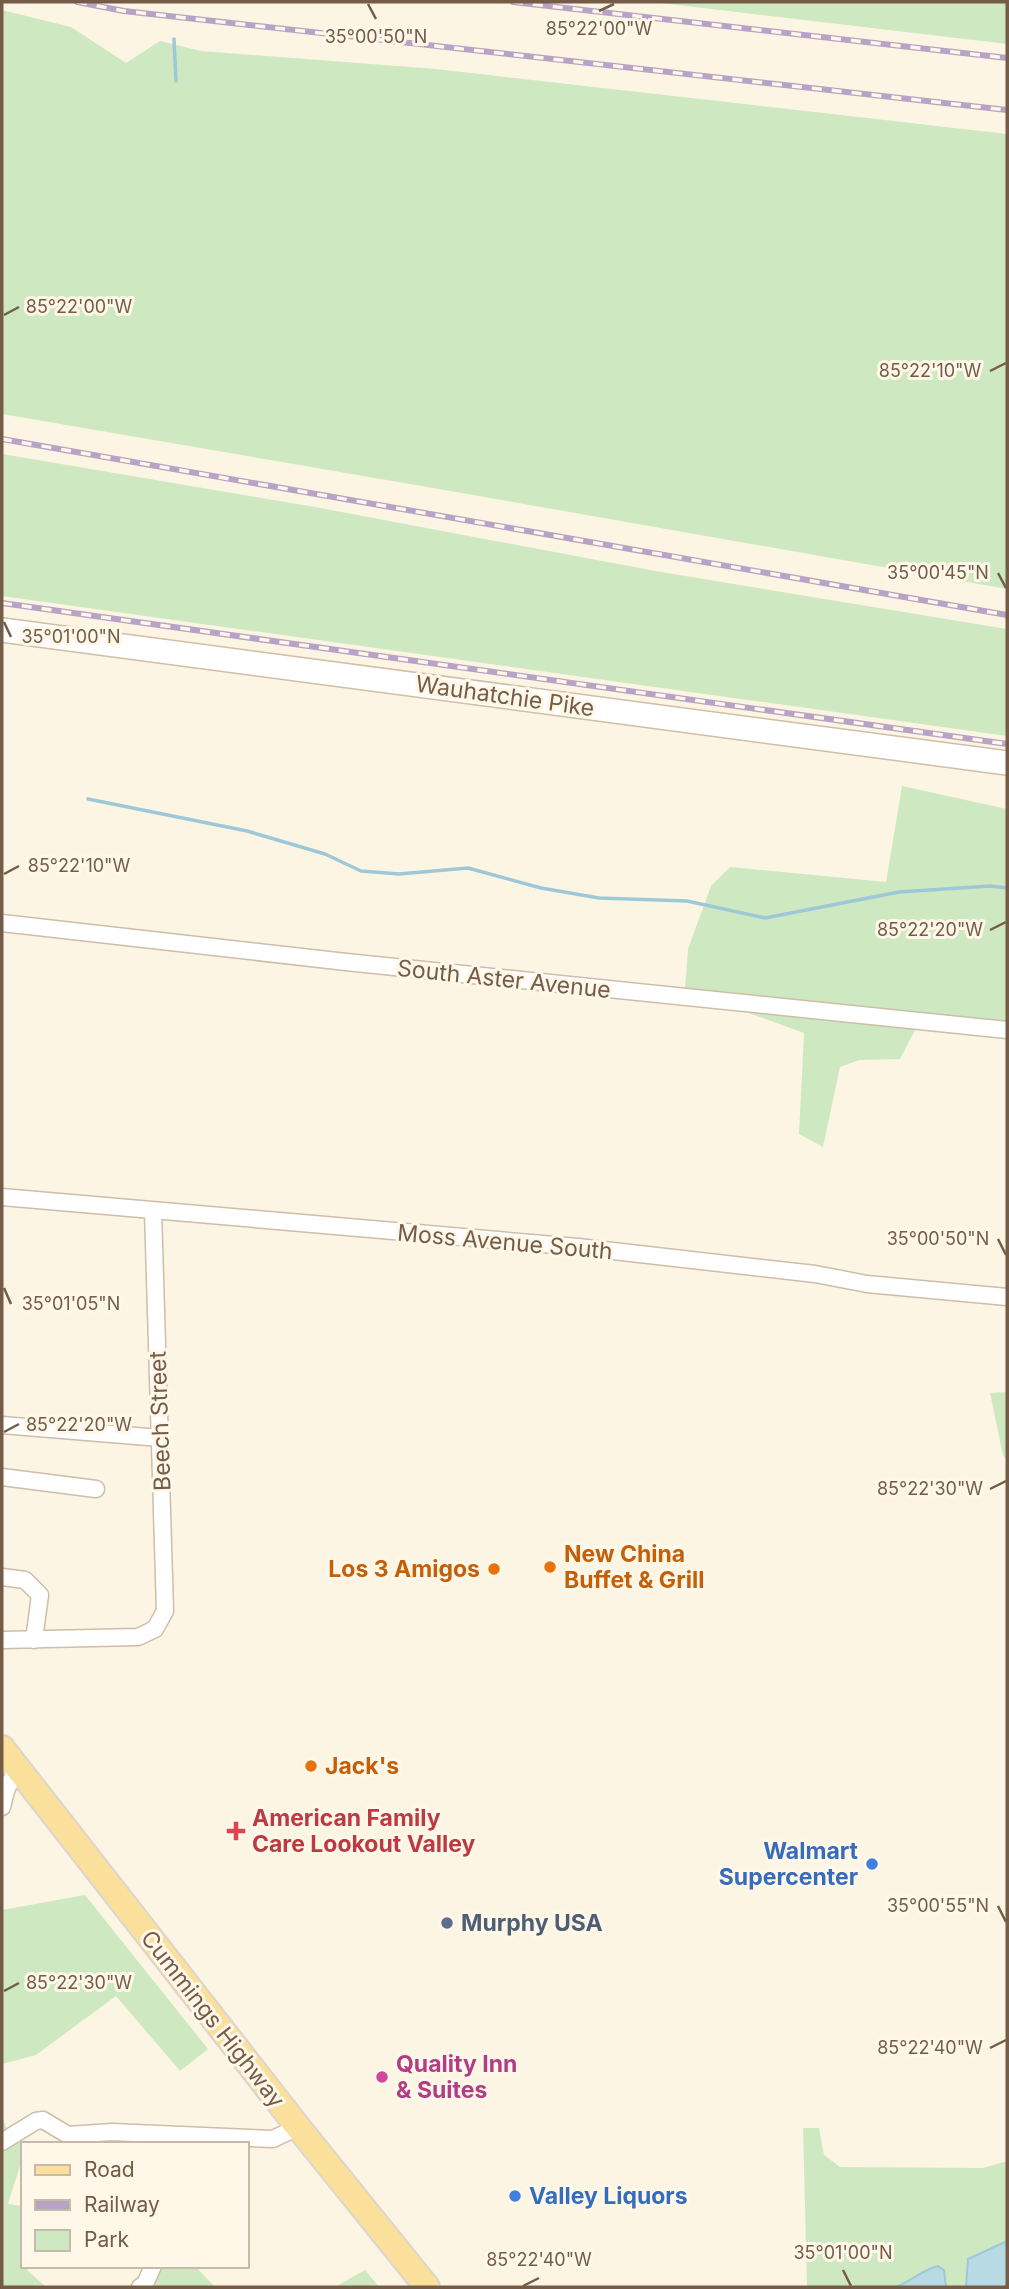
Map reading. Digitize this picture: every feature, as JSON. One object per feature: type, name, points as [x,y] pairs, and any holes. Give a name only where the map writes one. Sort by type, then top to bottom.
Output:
[{"type":"main road","name":"Cummings Highway","points":[[2,1748],[298,2127],[427,2287]]},
{"type":"street","name":"Wauhatchie Pike","points":[[2,630],[1007,763]]},
{"type":"street","name":"South Aster Avenue","points":[[2,923],[475,976],[1007,1030]]},
{"type":"street","name":"Moss Avenue South","points":[[2,1198],[578,1247],[816,1274],[866,1284],[1007,1297]]},
{"type":"street","name":"Beech Street","points":[[34,1640],[138,1637],[155,1629],[165,1611],[153,1211]]},
{"type":"street","points":[[2,1425],[160,1438]]},
{"type":"street","points":[[2,1477],[96,1489]]},
{"type":"street","points":[[2,1577],[25,1580],[40,1595],[34,1640],[2,1640]]},
{"type":"street","points":[[2,1807],[17,1768]]},
{"type":"street","points":[[2,2142],[36,2121],[43,2120],[72,2139],[112,2132],[273,2139],[298,2127]]},
{"type":"street","points":[[141,2287],[152,2268]]},
{"type":"green space","points":[[650,2],[1007,2],[1007,44],[669,4]]},
{"type":"green space","points":[[2,10],[71,27],[126,63],[160,41],[201,51],[436,69],[1007,134],[1007,589],[2,414]]},
{"type":"green space","points":[[2,454],[315,507],[661,572],[1007,629],[1007,736],[2,596]]},
{"type":"green space","points":[[902,786],[1007,809],[1007,1022],[924,1013],[900,1059],[859,1060],[840,1067],[823,1147],[799,1134],[804,1033],[685,990],[688,949],[711,886],[730,867],[886,882]]},
{"type":"green space","points":[[1007,1392],[1007,1461],[1003,1455],[990,1393]]},
{"type":"green space","points":[[85,1895],[208,2049],[180,2071],[116,1996],[36,2055],[2,2064],[2,1910]]},
{"type":"green space","points":[[2,2116],[6,2127],[21,2143],[21,2162],[8,2204],[21,2206],[21,2268],[30,2268],[27,2270],[46,2287],[2,2287]]},
{"type":"green space","points":[[803,2128],[819,2128],[824,2155],[840,2167],[983,2168],[1007,2161],[1007,2241],[968,2259],[966,2287],[946,2287],[944,2270],[932,2267],[913,2280],[896,2287],[807,2287]]},
{"type":"green space","points":[[157,2268],[197,2268],[215,2287],[133,2287]]},
{"type":"green space","points":[[365,2270],[379,2287],[335,2287]]},
{"type":"water","points":[[1007,2241],[1007,2287],[966,2287],[968,2259]]},
{"type":"water","points":[[938,2266],[944,2270],[946,2287],[896,2287],[928,2269]]},
{"type":"waterway","points":[[174,39],[176,81]]},
{"type":"waterway","points":[[88,799],[247,831],[325,854],[361,871],[399,874],[468,868],[541,888],[599,898],[687,901],[765,918],[899,892],[990,886],[1007,888]]},
{"type":"railway","points":[[77,2],[124,11],[1007,110]]},
{"type":"railway","points":[[513,2],[1007,58]]},
{"type":"railway","points":[[2,439],[1007,615]]},
{"type":"railway","points":[[2,603],[1007,744]]},
{"type":"place","name":"New China Buffet & Grill","points":[[550,1567]]},
{"type":"place","name":"Los 3 Amigos","points":[[494,1569]]},
{"type":"place","name":"Jack's","points":[[311,1766]]},
{"type":"place","name":"American Family Care Lookout Valley","points":[[236,1831]]},
{"type":"place","name":"Walmart Supercenter","points":[[872,1864]]},
{"type":"place","name":"Murphy USA","points":[[447,1923]]},
{"type":"place","name":"Quality Inn & Suites","points":[[382,2077]]},
{"type":"place","name":"Valley Liquors","points":[[515,2196]]}]
